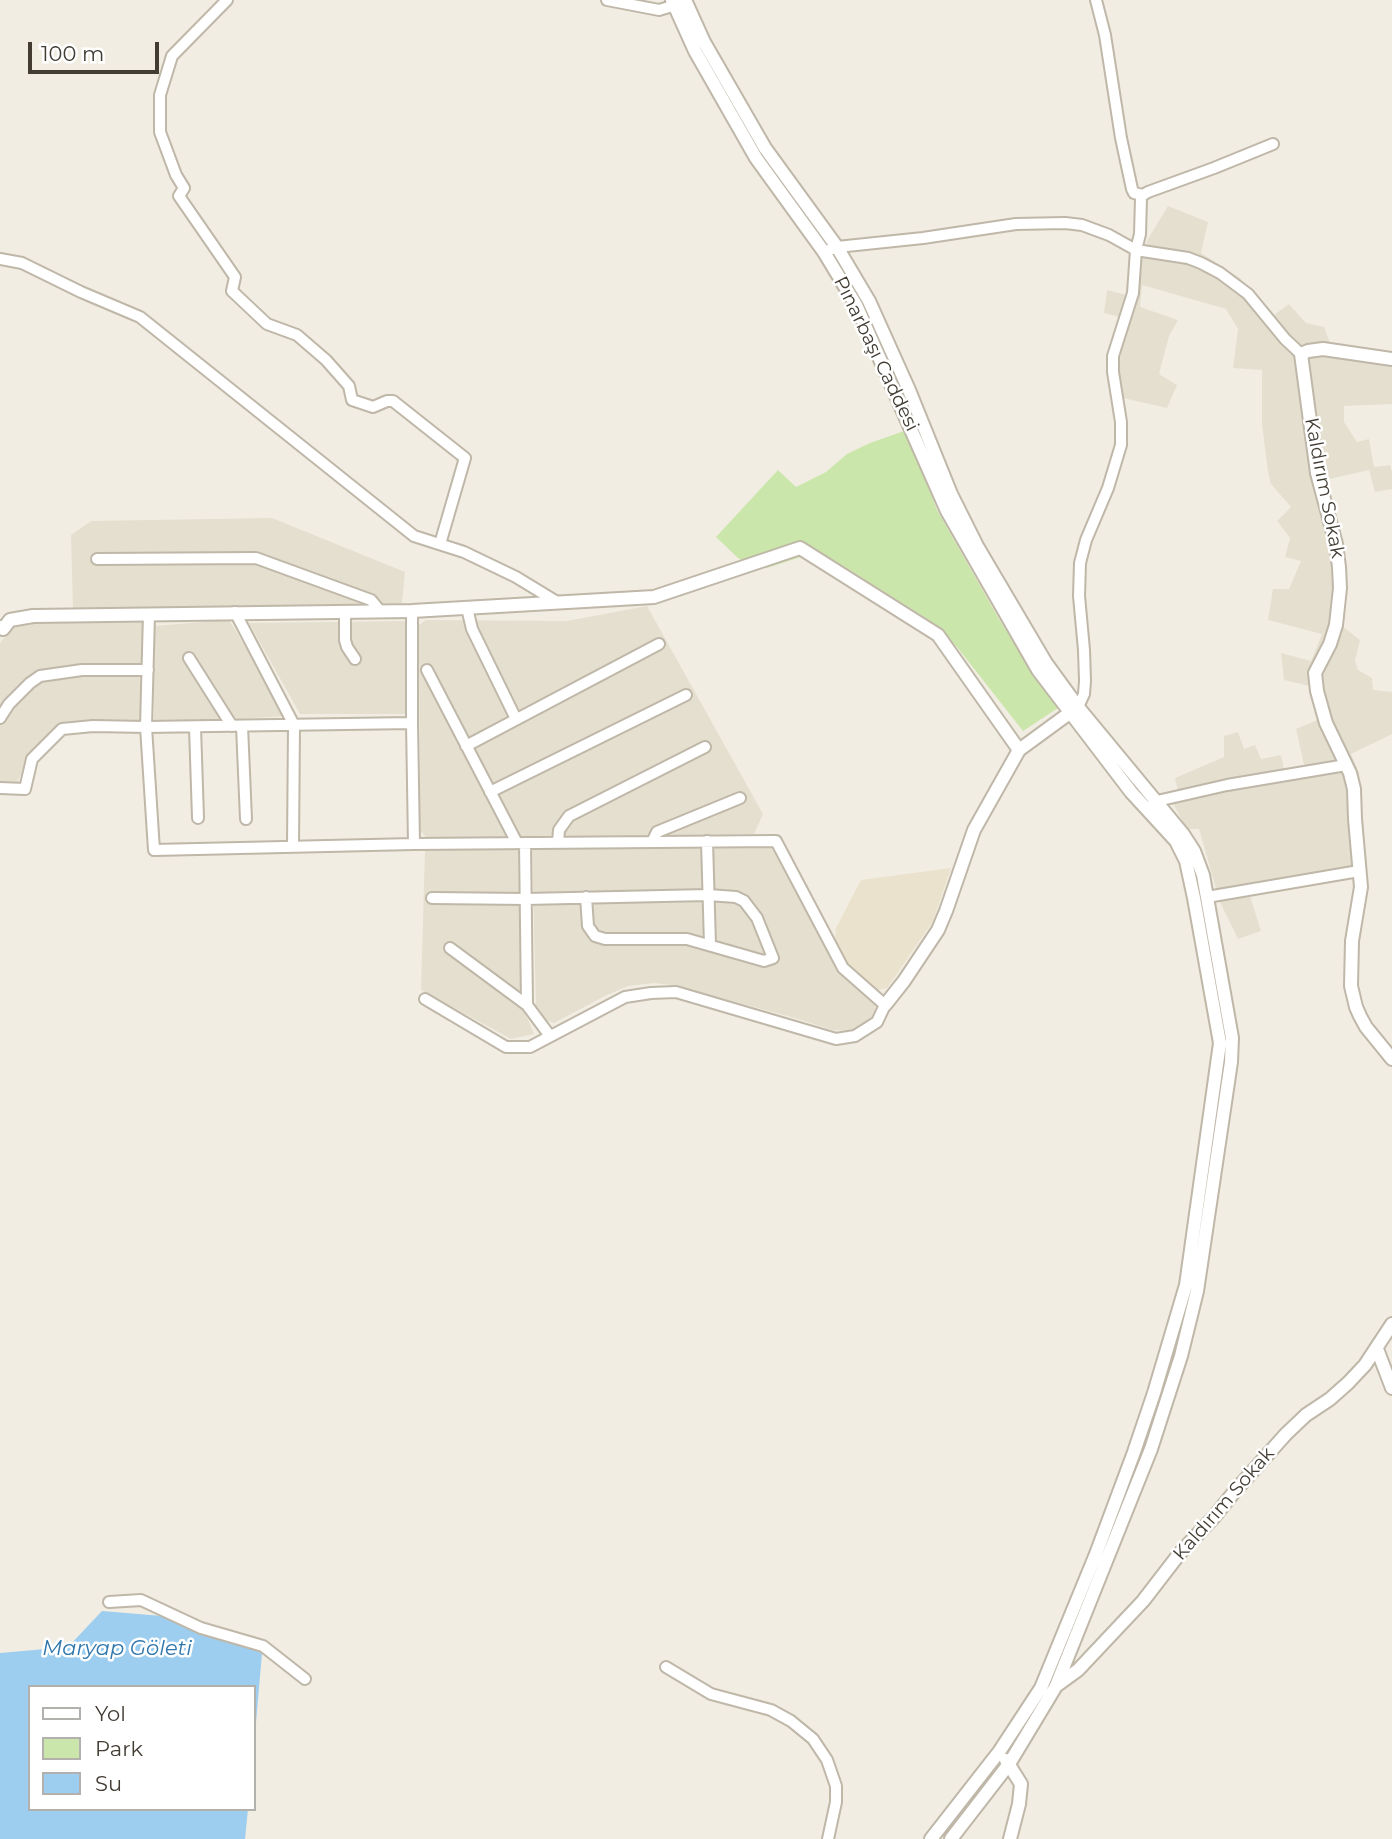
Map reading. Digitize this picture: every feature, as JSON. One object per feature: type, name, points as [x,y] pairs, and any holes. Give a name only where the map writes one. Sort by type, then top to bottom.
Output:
[{"type":"street","points":[[227,0],[172,56],[160,95],[160,132],[176,175],[184,188],[178,196],[235,277],[232,291],[267,324],[297,335],[326,360],[349,386],[352,400],[373,407],[393,401],[465,458],[440,544]]},
{"type":"street","points":[[607,0],[659,10],[680,2],[765,148],[837,247],[873,310],[951,494],[977,546],[1074,710],[1152,805],[1186,861],[1220,1043],[1186,1285],[1134,1452],[1041,1688],[999,1752],[931,1839]]},
{"type":"street","points":[[1096,0],[1105,35],[1121,138],[1134,193],[1143,195],[1273,144]]},
{"type":"street","name":"Pınarbaşı Caddesi","points":[[680,2],[695,51],[756,158],[824,253],[856,304],[947,510],[1038,670],[1074,710]]},
{"type":"street","points":[[425,999],[506,1047],[530,1047],[625,997],[650,993],[676,992],[836,1039],[855,1036],[877,1022],[885,1005],[938,930],[974,830],[1019,750],[1074,710],[1084,694],[1080,563],[1086,540],[1114,472],[1121,445],[1113,356],[1133,293],[1143,195]]},
{"type":"street","points":[[824,253],[837,247],[1016,224],[1065,223],[1095,229],[1136,250],[1188,258],[1220,273],[1248,294],[1301,354],[1323,349],[1392,359]]},
{"type":"street","points":[[0,259],[22,264],[140,317],[414,536],[464,552],[516,577],[557,602]]},
{"type":"street","name":"Kaldırım Sokak","points":[[1301,354],[1317,474],[1336,544],[1339,567],[1336,625],[1330,644],[1315,673],[1326,723],[1353,780],[1361,887],[1351,954],[1351,986],[1356,1007],[1366,1027],[1392,1059]]},
{"type":"street","points":[[1,630],[10,620],[33,616],[412,611],[654,597],[800,548],[938,635],[1019,750]]},
{"type":"street","points":[[97,559],[257,558],[371,600],[380,611]]},
{"type":"street","points":[[467,608],[472,629],[516,719]]},
{"type":"street","points":[[412,611],[414,844]]},
{"type":"street","points":[[235,612],[294,725],[293,847]]},
{"type":"street","points":[[345,612],[345,640],[355,659]]},
{"type":"street","points":[[149,614],[146,727],[154,850],[414,844],[776,841],[843,968],[885,1005]]},
{"type":"street","points":[[466,746],[659,644]]},
{"type":"street","points":[[189,659],[237,726],[246,819]]},
{"type":"street","points":[[0,718],[9,704],[30,682],[40,676],[82,670],[148,670]]},
{"type":"street","points":[[427,670],[490,792],[521,843],[526,899],[527,1004]]},
{"type":"street","points":[[490,792],[686,695]]},
{"type":"street","points":[[0,788],[25,789],[32,759],[62,729],[93,726],[412,723]]},
{"type":"street","points":[[195,727],[198,818]]},
{"type":"street","points":[[558,843],[559,830],[569,816],[705,747]]},
{"type":"street","points":[[1152,805],[1227,785],[1346,765]]},
{"type":"street","points":[[652,842],[657,832],[740,798]]},
{"type":"street","points":[[1041,1688],[1056,1686],[1151,1449],[1181,1356],[1198,1291],[1230,1075],[1233,1041],[1203,875],[1194,851],[1183,834],[1152,805]]},
{"type":"street","points":[[707,841],[710,945]]},
{"type":"street","points":[[1207,897],[1359,871]]},
{"type":"street","points":[[432,898],[708,895],[736,897],[744,901],[757,918],[773,958],[764,961],[687,939],[605,939],[595,936],[588,926],[586,897]]},
{"type":"street","points":[[450,948],[527,1004],[550,1036]]},
{"type":"street","name":"Kaldırım Sokak","points":[[951,1839],[1009,1764],[1056,1686],[1078,1670],[1143,1601],[1180,1553],[1264,1457],[1306,1415],[1330,1399],[1365,1365],[1392,1324]]},
{"type":"street","points":[[1377,1349],[1392,1388]]},
{"type":"street","points":[[109,1602],[141,1600],[201,1628],[262,1646],[305,1679]]},
{"type":"street","points":[[666,1667],[711,1694],[771,1710],[791,1721],[813,1739],[827,1759],[836,1786],[836,1802],[828,1839]]},
{"type":"street","points":[[999,1752],[1021,1784],[1010,1839]]},
{"type":"shaded area","points":[[1168,206],[1208,222],[1201,253],[1240,278],[1274,315],[1289,304],[1306,323],[1324,327],[1331,345],[1392,352],[1392,404],[1344,406],[1344,422],[1357,442],[1369,439],[1374,467],[1390,465],[1392,489],[1375,492],[1369,470],[1325,480],[1344,544],[1345,596],[1342,626],[1360,640],[1355,661],[1358,670],[1372,678],[1373,690],[1392,692],[1392,734],[1351,754],[1359,773],[1364,873],[1250,896],[1261,931],[1238,939],[1220,902],[1199,829],[1187,829],[1170,798],[1179,796],[1175,778],[1224,757],[1224,736],[1238,732],[1244,749],[1255,745],[1261,759],[1281,755],[1285,774],[1305,769],[1296,729],[1317,720],[1310,686],[1284,680],[1281,653],[1311,661],[1322,634],[1268,620],[1273,589],[1289,589],[1301,561],[1285,557],[1290,538],[1277,521],[1291,507],[1271,484],[1268,472],[1262,424],[1262,370],[1233,368],[1238,329],[1226,309],[1142,285],[1140,307],[1178,320],[1169,336],[1159,374],[1177,385],[1167,408],[1123,398],[1119,368],[1131,320],[1104,313],[1107,290],[1138,298],[1141,257],[1148,239]]},
{"type":"shaded area","points":[[272,518],[405,572],[402,603],[73,610],[71,535],[91,521]]},
{"type":"shaded area","points":[[647,606],[763,814],[754,834],[430,840],[420,831],[419,625],[426,620],[567,621]]},
{"type":"shaded area","points":[[229,620],[287,716],[154,724],[154,626]]},
{"type":"shaded area","points":[[405,621],[405,714],[300,714],[249,623]]},
{"type":"shaded area","points":[[43,622],[145,622],[143,722],[61,724],[29,755],[15,788],[0,788],[0,643],[12,628]]},
{"type":"shaded area","points":[[518,847],[523,1008],[534,1034],[511,1039],[421,990],[425,851]]},
{"type":"shaded area","points":[[532,847],[771,847],[836,967],[876,1005],[873,1018],[853,1031],[832,1030],[672,985],[654,983],[628,986],[554,1023],[545,1020],[536,1007]]},
{"type":"shaded area","points":[[951,868],[933,921],[887,988],[878,990],[848,968],[835,940],[836,928],[861,880]]},
{"type":"green space","points":[[907,430],[937,510],[999,619],[1058,708],[1023,731],[957,647],[929,620],[832,559],[818,554],[767,568],[750,565],[738,558],[716,537],[778,470],[796,487],[826,472],[847,454]]},
{"type":"water","name":"Maryap Göleti","points":[[102,1611],[162,1616],[262,1653],[256,1723],[256,1685],[28,1685],[28,1811],[248,1811],[245,1839],[0,1839],[0,1653],[68,1647]]}]
